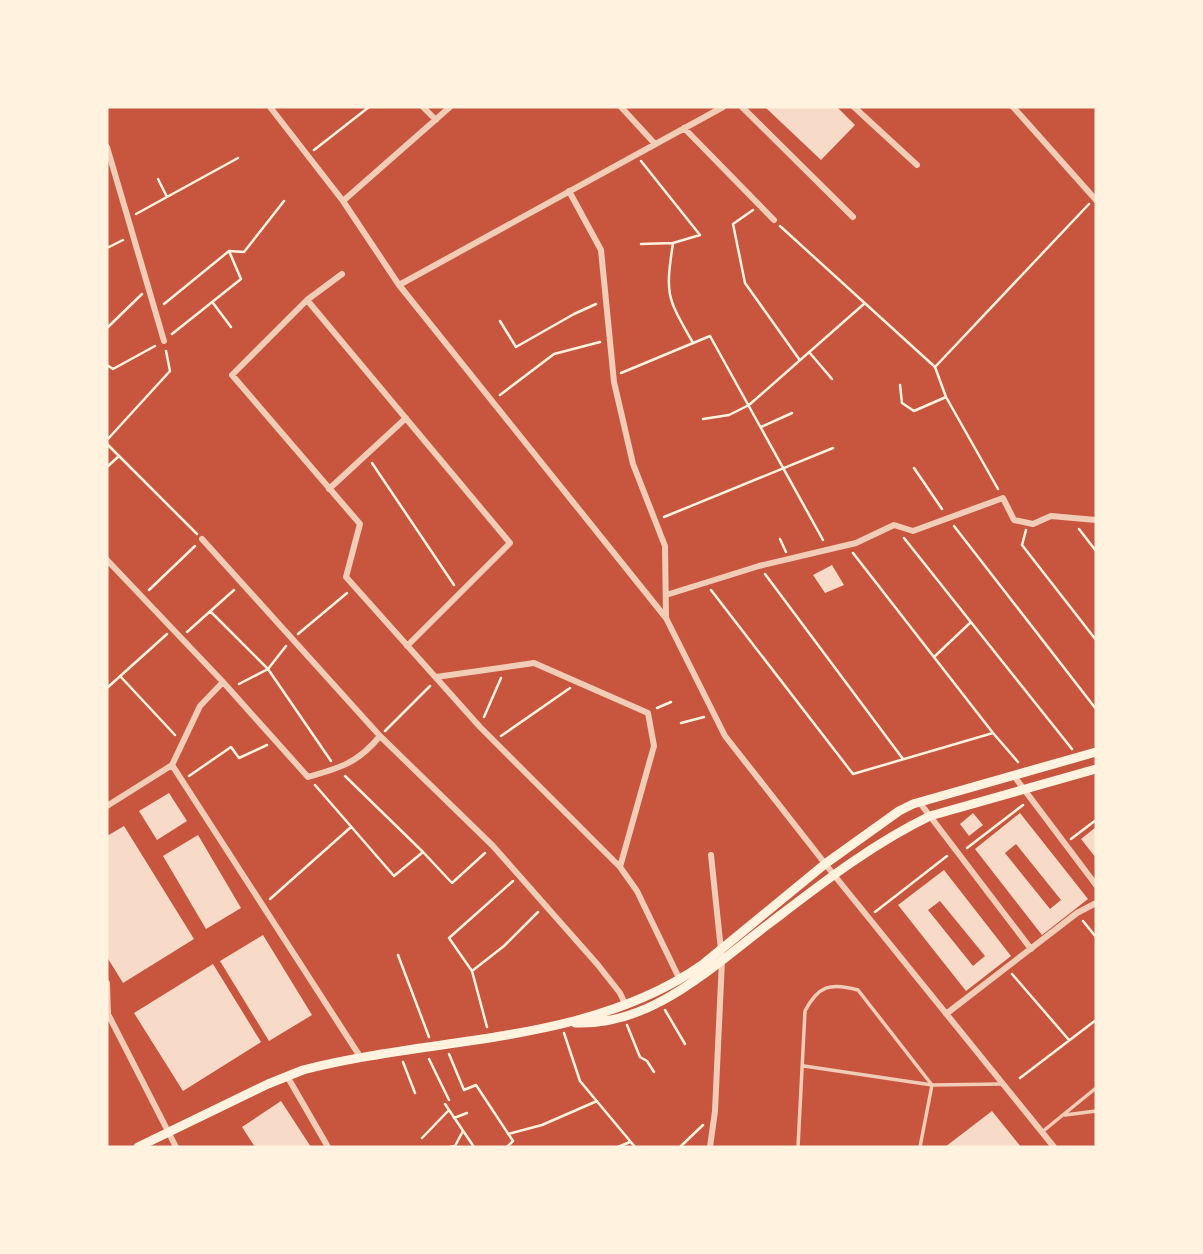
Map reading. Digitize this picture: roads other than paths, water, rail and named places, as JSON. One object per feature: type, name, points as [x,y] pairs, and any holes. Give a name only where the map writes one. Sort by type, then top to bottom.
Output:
[{"type":"main road","points":[[565,1023],[593,1023],[625,1018],[682,989],[825,864],[888,818],[913,804],[1096,752]]},
{"type":"main road","points":[[138,1147],[287,1076],[319,1066],[565,1023],[626,1006],[680,980],[722,955],[881,843],[930,816],[1096,769]]},
{"type":"street","points":[[270,107],[343,201],[399,285],[666,618],[725,736],[1054,1147]]},
{"type":"street","points":[[423,107],[436,120]]},
{"type":"street","points":[[343,201],[450,107]]},
{"type":"street","points":[[621,107],[655,144]]},
{"type":"street","points":[[399,285],[723,107]]},
{"type":"street","points":[[742,107],[853,217]]},
{"type":"street","points":[[854,107],[917,165]]},
{"type":"street","points":[[1013,107],[1093,197]]},
{"type":"street","points":[[684,128],[775,220]]},
{"type":"street","points":[[107,147],[164,341]]},
{"type":"street","points":[[1093,197],[1096,185]]},
{"type":"street","points":[[569,191],[601,250],[614,376],[634,464],[665,546],[666,618]]},
{"type":"street","points":[[342,274],[307,300],[232,374],[360,524],[346,577],[480,727],[620,867],[637,891],[680,980]]},
{"type":"street","points":[[307,300],[510,543],[407,646]]},
{"type":"street","points":[[329,489],[406,418]]},
{"type":"street","points":[[666,595],[788,558],[856,543],[894,525],[913,531],[1003,498],[1014,520],[1033,524],[1051,516],[1096,520]]},
{"type":"street","points":[[202,539],[380,736],[493,846],[546,904],[612,982],[626,1006]]},
{"type":"street","points":[[107,560],[230,689],[308,777],[337,769],[365,753],[380,736]]},
{"type":"street","points":[[437,678],[534,663],[648,713],[654,746],[620,867]]},
{"type":"street","points":[[107,806],[172,765],[200,706],[223,682]]},
{"type":"street","points":[[172,765],[361,1058]]},
{"type":"street","points":[[1014,776],[1096,886]]},
{"type":"street","points":[[920,803],[1031,949]]},
{"type":"street","points":[[710,855],[722,955],[715,1111],[710,1147]]},
{"type":"street","points":[[946,1014],[1077,914],[1096,903]]},
{"type":"street","points":[[107,983],[108,1014],[176,1147]]},
{"type":"street","points":[[287,1076],[328,1147]]},
{"type":"lane","points":[[799,1147],[805,1012],[814,995],[827,987],[845,986],[858,990],[932,1085],[920,1147]]},
{"type":"lane","points":[[804,1066],[932,1085],[1002,1084]]},
{"type":"lane","points":[[1042,1132],[1096,1088]]},
{"type":"lane","points":[[1063,1115],[1096,1111]]}]
